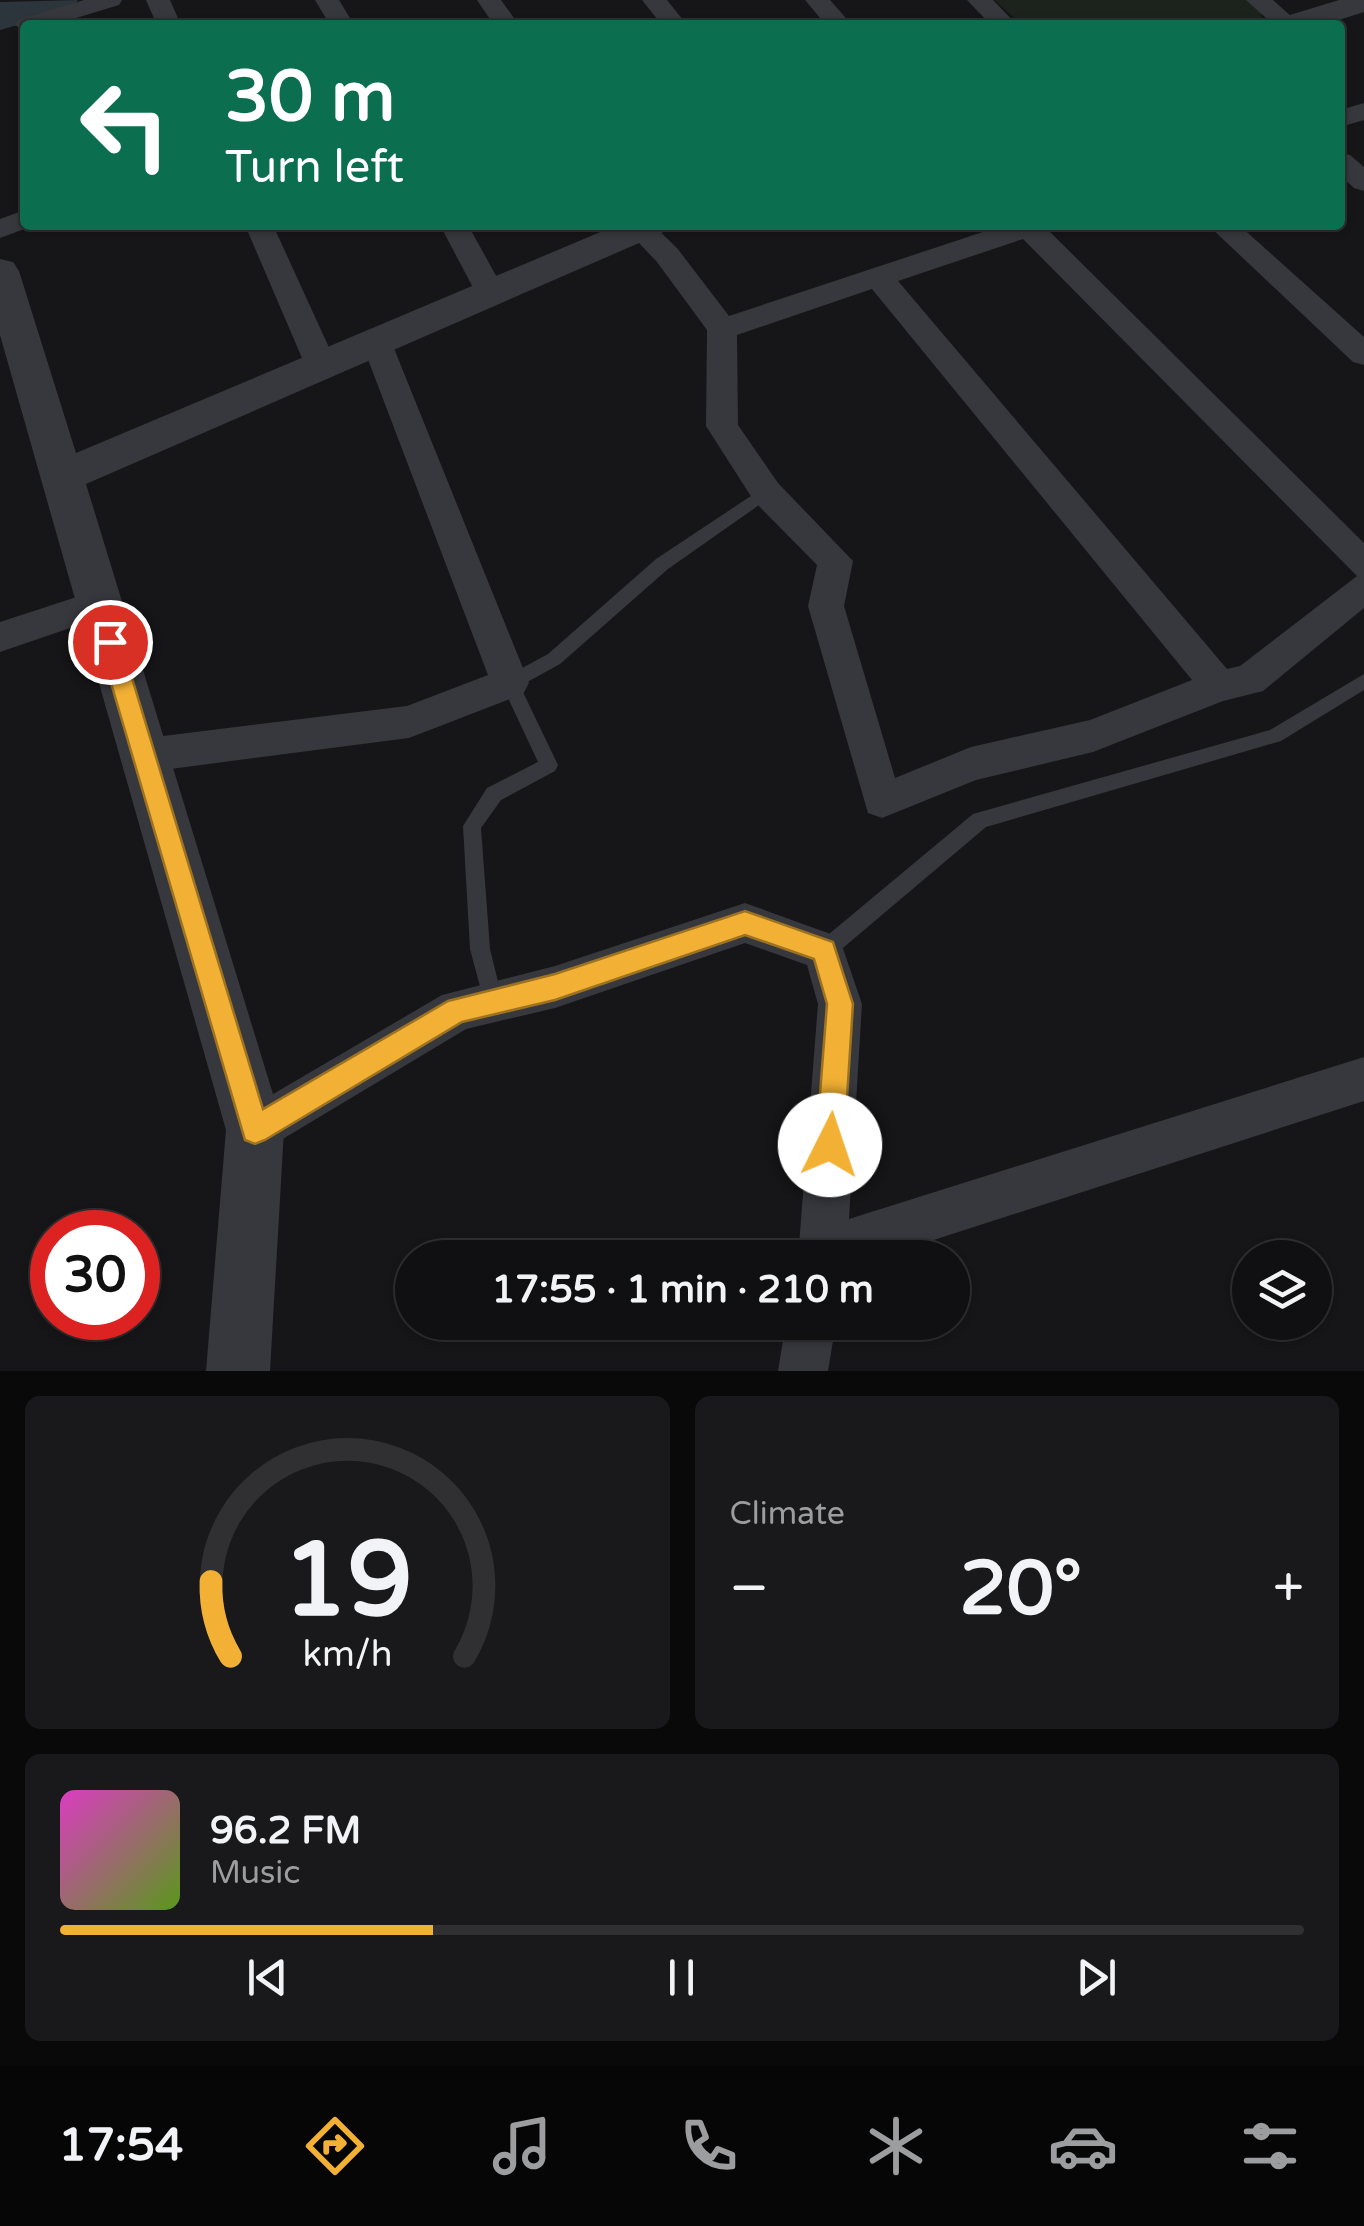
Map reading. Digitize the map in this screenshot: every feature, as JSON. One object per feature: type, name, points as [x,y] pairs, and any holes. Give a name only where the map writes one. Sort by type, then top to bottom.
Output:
[{"type":"street","points":[[43,20],[110,0]]},
{"type":"street","points":[[654,0],[671,20]]},
{"type":"street","points":[[817,0],[835,20]]},
{"type":"street","points":[[1258,0],[1284,20]]},
{"type":"street","points":[[1306,20],[1364,2]]},
{"type":"street","points":[[261,230],[321,364]]},
{"type":"street","points":[[457,230],[490,292]]},
{"type":"street","points":[[62,477],[632,230]]},
{"type":"street","points":[[645,230],[722,329],[722,426],[766,492],[835,561],[826,606],[882,802],[971,764],[1093,736],[1218,686],[1250,680],[1364,588]]},
{"type":"street","points":[[722,329],[1019,230]]},
{"type":"street","points":[[1035,230],[1364,564]]},
{"type":"street","points":[[1228,230],[1364,354]]},
{"type":"street","points":[[0,271],[98,604],[147,755],[255,1130],[238,1371]]},
{"type":"street","points":[[878,276],[1218,686]]},
{"type":"street","points":[[147,755],[409,722],[510,683],[376,341]]},
{"type":"street","points":[[0,637],[98,604]]},
{"type":"street","points":[[255,1130],[457,1010],[555,987],[745,923],[824,950],[840,1004],[824,1240]]},
{"type":"street","points":[[866,1240],[1364,1079]]},
{"type":"street","points":[[802,1371],[808,1340]]},
{"type":"lane","points":[[493,1002],[480,949],[472,826],[494,794],[548,766],[510,683],[554,659],[662,564],[766,492]]},
{"type":"lane","points":[[824,950],[980,820],[1275,736],[1364,682]]},
{"type":"shaded area","points":[[995,0],[1248,0],[1262,11],[1261,20],[1017,20]]},
{"type":"waterway","points":[[0,16],[55,0]]},
{"type":"route","points":[[110,642],[147,755],[255,1130],[457,1010],[555,987],[745,923],[824,950],[840,1004],[830,1145]]}]
